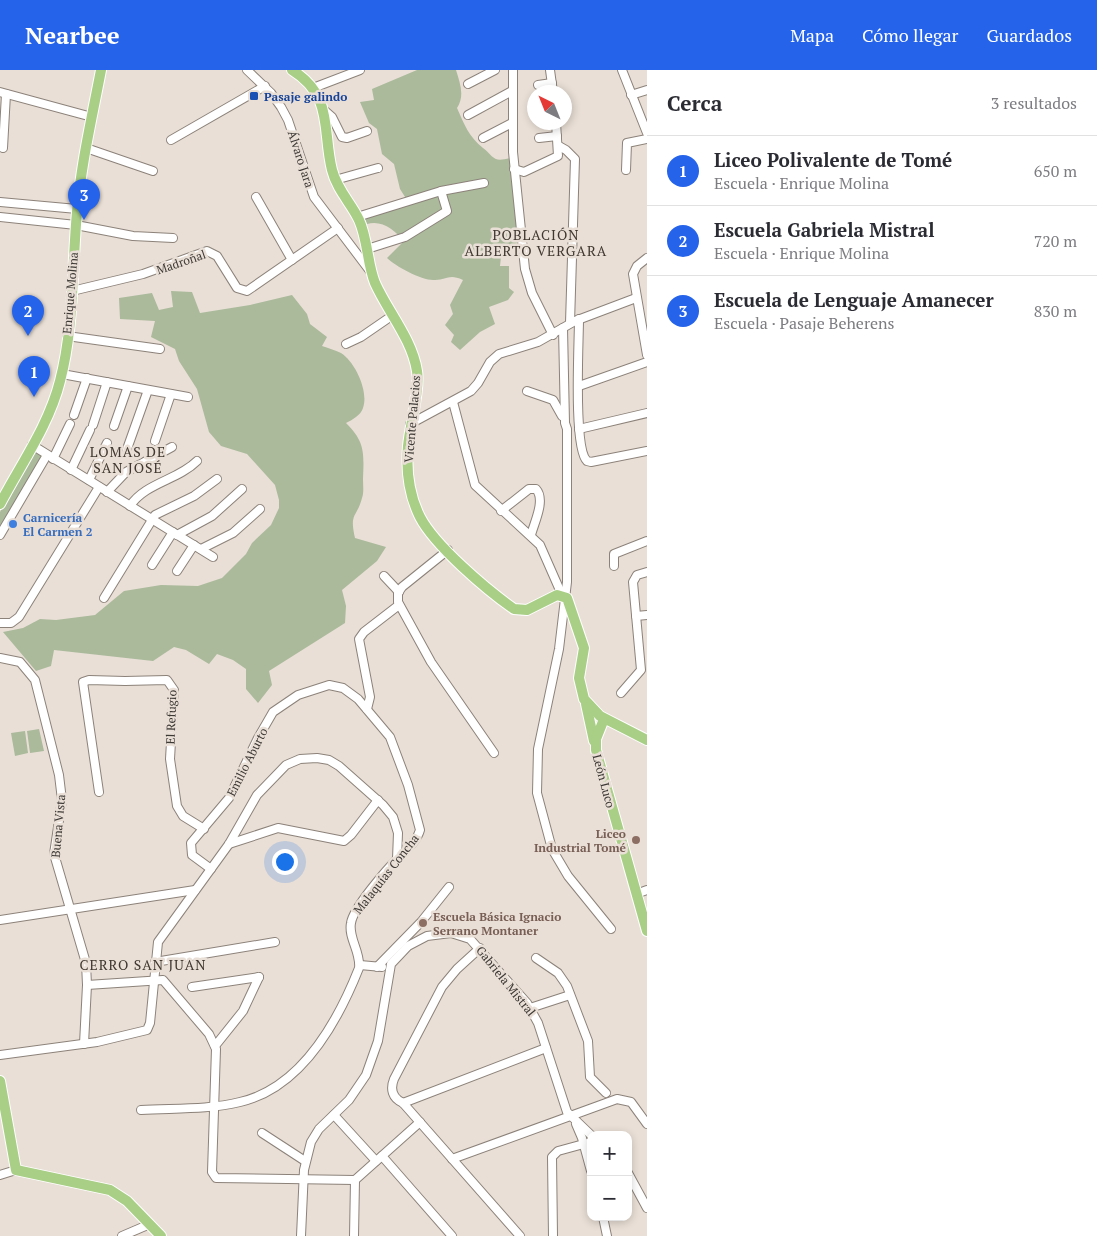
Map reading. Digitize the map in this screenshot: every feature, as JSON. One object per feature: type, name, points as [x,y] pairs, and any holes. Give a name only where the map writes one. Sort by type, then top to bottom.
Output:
[{"type":"main road","name":"Enrique Molina","points":[[0,504],[4,488],[32,446],[54,399],[62,374],[72,291],[77,209],[86,148],[101,70]]},
{"type":"main road","name":"Vicente Palacios","points":[[292,70],[313,88],[324,110],[335,180],[357,217],[367,249],[372,274],[407,343],[417,372],[418,383],[410,424],[408,468],[414,502],[426,526],[448,550],[514,609],[527,610],[555,596],[564,596]]},
{"type":"main road","points":[[564,596],[572,608],[584,648],[579,678],[595,744]]},
{"type":"main road","points":[[584,698],[593,710],[604,719],[647,740]]},
{"type":"main road","name":"León Luco","points":[[604,719],[595,744],[647,931]]},
{"type":"main road","points":[[0,1081],[1,1096],[16,1170],[106,1188],[127,1201],[162,1236]]},
{"type":"street","name":"Álvaro Jara","points":[[247,70],[265,86],[285,113],[314,197],[372,274]]},
{"type":"street","points":[[313,88],[350,72],[360,70]]},
{"type":"street","points":[[468,84],[495,70]]},
{"type":"street","points":[[513,70],[512,123],[514,169],[527,277],[552,335]]},
{"type":"street","points":[[538,85],[552,83],[550,70]]},
{"type":"street","points":[[622,70],[647,133]]},
{"type":"street","points":[[171,140],[265,86]]},
{"type":"street","points":[[632,95],[647,90]]},
{"type":"street","points":[[468,115],[512,91]]},
{"type":"street","points":[[3,148],[3,93],[92,117]]},
{"type":"street","points":[[324,110],[332,117],[342,137],[367,131]]},
{"type":"street","points":[[484,138],[512,123]]},
{"type":"street","points":[[514,169],[524,172],[558,156],[557,130]]},
{"type":"street","points":[[539,138],[558,136]]},
{"type":"street","points":[[626,170],[627,143],[647,139]]},
{"type":"street","points":[[559,146],[575,159],[570,323]]},
{"type":"street","points":[[86,148],[153,171]]},
{"type":"street","points":[[335,180],[378,168]]},
{"type":"street","points":[[357,217],[441,191],[484,183]]},
{"type":"street","points":[[367,249],[405,237],[447,210],[441,191]]},
{"type":"street","points":[[256,198],[292,260]]},
{"type":"street","points":[[0,202],[77,209]]},
{"type":"street","points":[[0,218],[76,224],[134,236],[173,238]]},
{"type":"street","name":"Madroñal","points":[[72,291],[143,274],[207,251],[215,254],[237,288],[247,291],[338,228]]},
{"type":"street","points":[[647,258],[637,266],[632,274],[647,355]]},
{"type":"street","points":[[410,424],[453,402],[475,387],[496,356],[552,335],[579,319],[636,298]]},
{"type":"street","points":[[346,344],[393,316]]},
{"type":"street","points":[[579,319],[579,429],[582,455],[585,460],[591,462],[647,451]]},
{"type":"street","points":[[563,328],[568,544],[559,649],[538,749],[537,793],[552,849],[568,876],[612,930]]},
{"type":"street","points":[[67,336],[160,350]]},
{"type":"street","points":[[579,386],[647,362]]},
{"type":"street","points":[[62,374],[188,397]]},
{"type":"street","points":[[74,415],[87,378]]},
{"type":"street","points":[[71,470],[91,427],[107,382]]},
{"type":"street","points":[[114,426],[128,386]]},
{"type":"street","points":[[127,449],[148,390]]},
{"type":"street","points":[[527,391],[554,400],[566,426]]},
{"type":"street","points":[[155,441],[171,394]]},
{"type":"street","points":[[453,402],[474,482],[481,492],[531,535],[546,554],[564,596]]},
{"type":"street","points":[[579,429],[647,413]]},
{"type":"street","points":[[0,535],[70,424]]},
{"type":"street","points":[[89,480],[107,443]]},
{"type":"street","points":[[32,446],[213,557]]},
{"type":"street","points":[[107,492],[126,472],[172,446]]},
{"type":"street","points":[[130,506],[142,493],[183,473],[197,461]]},
{"type":"street","points":[[104,598],[152,519],[158,513],[194,496],[217,479]]},
{"type":"street","points":[[0,623],[14,622],[19,617],[99,487]]},
{"type":"street","points":[[501,510],[529,489],[536,489],[539,493],[540,502],[531,535]]},
{"type":"street","points":[[152,565],[175,534],[212,516],[242,490]]},
{"type":"street","points":[[177,571],[198,547],[234,533],[260,509]]},
{"type":"street","points":[[614,566],[614,554],[647,541]]},
{"type":"street","points":[[448,550],[404,585],[399,592],[399,605],[431,662],[494,753]]},
{"type":"street","points":[[622,693],[644,672],[636,616],[634,579],[637,575],[647,572]]},
{"type":"street","points":[[384,576],[399,592]]},
{"type":"street","points":[[367,709],[370,697],[359,639],[364,632],[399,605]]},
{"type":"street","points":[[636,616],[647,615]]},
{"type":"street","name":"Buena Vista","points":[[0,658],[13,659],[23,664],[34,678],[39,691],[62,789],[54,854],[84,955],[87,985],[84,1044]]},
{"type":"street","name":"El Refugio","points":[[99,792],[83,682],[89,680],[125,682],[159,679],[171,683],[174,690],[170,758],[177,806],[183,816],[204,829]]},
{"type":"street","name":"Emilio Aburto","points":[[211,869],[192,856],[190,850],[192,841],[229,798],[262,730],[273,712],[283,704],[311,690],[333,685],[346,690],[367,709]]},
{"type":"street","name":"Malaquías Concha","points":[[360,965],[351,933],[351,920],[359,906],[397,859],[416,839],[420,824],[393,743],[367,709]]},
{"type":"street","points":[[0,1056],[84,1044],[137,1034],[147,1030],[158,942],[229,844],[249,807],[263,787],[282,768],[295,761],[317,758],[332,761],[378,800],[397,826],[397,859]]},
{"type":"street","points":[[229,844],[278,828],[344,841],[351,835],[378,800]]},
{"type":"street","points":[[377,967],[391,957],[449,887]]},
{"type":"street","points":[[0,920],[195,890]]},
{"type":"street","points":[[636,894],[647,890]]},
{"type":"street","name":"Gabriela Mistral","points":[[389,968],[391,957],[416,941],[443,933],[462,935],[480,948],[530,1008],[538,1023],[572,1118],[587,1143]]},
{"type":"street","points":[[155,962],[275,942]]},
{"type":"street","points":[[480,948],[456,969],[442,987],[394,1079],[393,1093],[520,1236]]},
{"type":"street","points":[[536,958],[560,976],[570,994],[588,1041],[590,1077],[606,1093]]},
{"type":"street","points":[[141,1110],[238,1103],[253,1098],[278,1084],[297,1067],[330,1028],[360,965],[389,968],[379,1032],[370,1065],[358,1089],[313,1137],[305,1161],[302,1236]]},
{"type":"street","points":[[192,987],[259,977],[242,1011],[216,1046]]},
{"type":"street","points":[[87,985],[154,980],[166,982],[209,1034],[216,1046],[214,1177],[218,1179],[355,1180],[420,1122]]},
{"type":"street","points":[[530,1008],[570,994]]},
{"type":"street","points":[[403,1103],[546,1048]]},
{"type":"street","points":[[452,1159],[572,1118],[620,1098],[634,1104],[647,1124]]},
{"type":"street","points":[[334,1115],[452,1236]]},
{"type":"street","points":[[572,1118],[587,1131]]},
{"type":"street","points":[[262,1133],[305,1161]]},
{"type":"street","points":[[553,1236],[552,1157],[558,1151],[587,1143]]},
{"type":"street","points":[[0,1175],[16,1170]]},
{"type":"street","points":[[629,1176],[647,1208]]},
{"type":"street","points":[[354,1236],[355,1180]]},
{"type":"street","points":[[604,1221],[607,1236]]},
{"type":"street","points":[[122,1236],[150,1224]]},
{"type":"green space","points":[[417,70],[456,70],[461,94],[457,108],[467,130],[478,144],[494,158],[500,160],[510,158],[519,243],[502,247],[500,266],[509,266],[509,288],[514,292],[508,300],[489,307],[495,324],[480,332],[460,350],[451,342],[454,335],[445,325],[453,314],[450,305],[463,280],[454,277],[437,280],[428,279],[408,272],[396,265],[387,258],[404,241],[388,227],[378,223],[367,224],[364,215],[407,200],[400,189],[394,164],[382,154],[377,129],[369,123],[360,102],[374,100],[372,89]]},
{"type":"green space","points":[[171,291],[192,292],[200,313],[250,305],[292,295],[307,314],[310,324],[327,337],[322,346],[341,353],[351,363],[356,370],[364,394],[362,411],[346,423],[357,436],[363,454],[363,494],[353,519],[353,530],[355,538],[386,547],[377,561],[342,590],[346,606],[345,623],[269,671],[272,685],[258,703],[246,689],[246,669],[233,660],[217,654],[209,664],[186,650],[174,647],[153,661],[54,650],[51,666],[36,671],[3,632],[23,628],[40,619],[56,620],[95,615],[124,591],[161,585],[198,586],[222,578],[246,554],[252,543],[271,525],[279,508],[275,485],[247,454],[221,446],[209,432],[197,389],[179,361],[175,349],[151,337],[155,321],[120,319],[119,298],[152,293],[159,310],[173,307]]},
{"type":"green space","points":[[36,451],[42,455],[43,459],[0,532],[0,512],[32,453]]},
{"type":"green space","points":[[39,729],[44,751],[30,753],[27,731]]},
{"type":"green space","points":[[25,731],[28,753],[15,756],[11,733]]},
{"type":"place","name":"Pasaje galindo","points":[[254,96]]},
{"type":"place","name":"Escuela de Lenguaje Amanecer","points":[[84,220]]},
{"type":"place","name":"Escuela Gabriela Mistral","points":[[28,336]]},
{"type":"place","name":"Liceo Polivalente de Tomé","points":[[34,397]]},
{"type":"place","name":"Carnicería El Carmen 2","points":[[13,524]]},
{"type":"place","name":"Liceo Industrial Tomé","points":[[636,840]]},
{"type":"place","name":"Escuela Básica Ignacio Serrano Montaner","points":[[423,923]]},
{"type":"district","name":"POBLACIÓN ALBERTO VERGARA","points":[[536,242]]},
{"type":"district","name":"LOMAS DE SAN JOSÉ","points":[[128,460]]},
{"type":"district","name":"CERRO SAN JUAN","points":[[143,964]]}]
